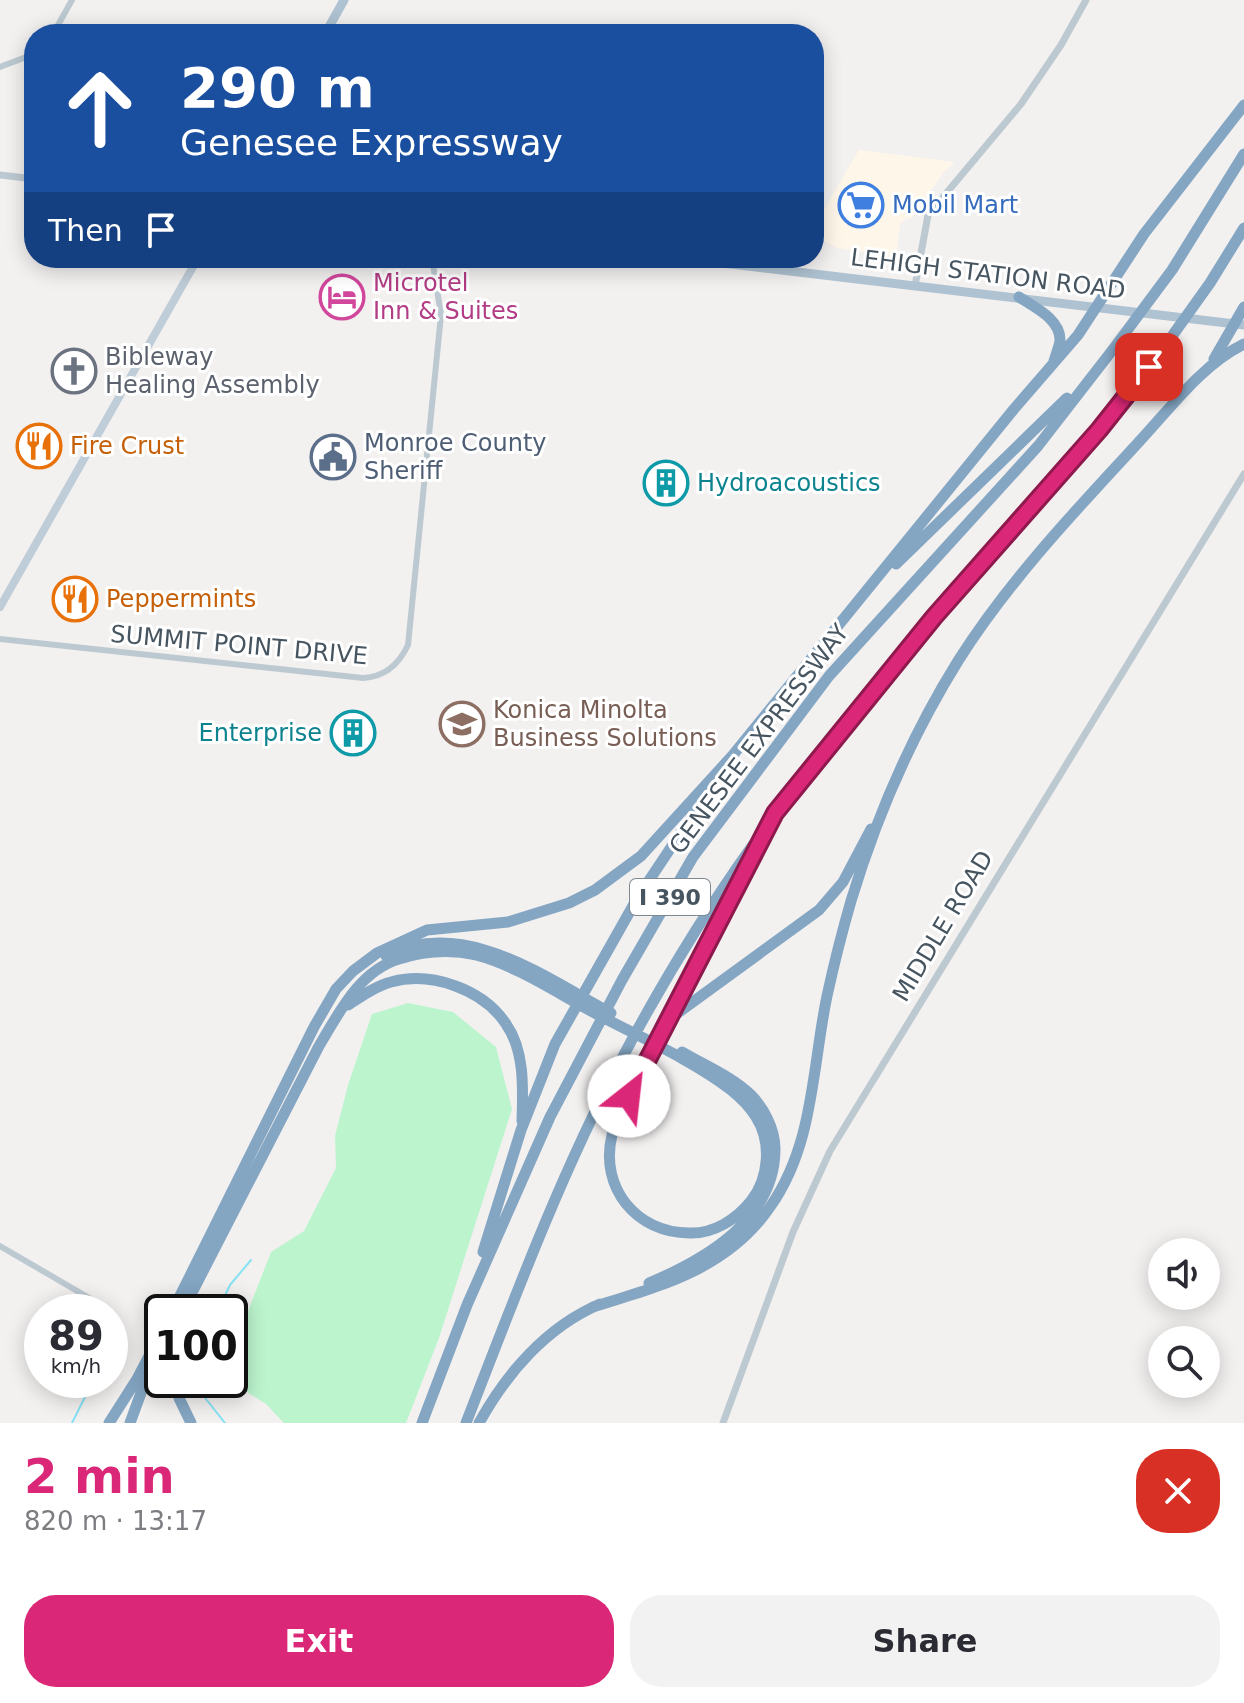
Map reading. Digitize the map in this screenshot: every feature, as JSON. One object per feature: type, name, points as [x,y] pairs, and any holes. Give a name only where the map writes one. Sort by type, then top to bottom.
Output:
[{"type":"highway","points":[[181,1294],[336,989],[353,971],[401,940],[427,930],[519,919],[569,903],[595,890],[641,856],[733,755],[1089,322],[1144,234],[1244,105]]},
{"type":"highway","name":"GENESEE EXPRESSWAY","points":[[422,1423],[467,1305],[550,1117],[622,980],[693,857],[829,676],[1038,446],[1172,270],[1244,154]]},
{"type":"highway","name":"I 390","points":[[466,1423],[582,1139],[619,1063],[708,908],[775,813],[934,617],[1099,430],[1165,346],[1244,228]]},
{"type":"highway","points":[[1019,297],[1050,319],[1058,329],[1060,340],[1053,365]]},
{"type":"highway","points":[[593,1307],[673,1283],[712,1263],[754,1228],[788,1179],[807,1119],[827,997],[852,899],[905,759],[958,661],[1014,583],[1211,364],[1240,324],[1244,307]]},
{"type":"highway","points":[[1211,364],[1244,344]]},
{"type":"highway","points":[[860,599],[1094,372]]},
{"type":"highway","points":[[467,1305],[521,1130],[555,1044],[638,897],[733,755]]},
{"type":"highway","points":[[671,1017],[819,910],[843,882],[888,798]]},
{"type":"highway","points":[[673,1051],[746,1103],[758,1120],[767,1153],[766,1168],[757,1192],[740,1213],[710,1231],[671,1233],[641,1220],[616,1187],[611,1163],[611,1137],[620,1113],[775,813]]},
{"type":"highway","points":[[323,1011],[357,974],[393,952],[435,943],[481,948],[737,1084],[763,1110],[775,1142],[772,1179],[752,1215],[713,1250],[671,1274],[593,1307],[566,1323],[506,1379],[479,1423]]},
{"type":"highway","points":[[193,1294],[319,1046],[358,986],[395,960],[437,951],[479,956],[563,992]]},
{"type":"highway","points":[[340,1010],[388,982],[407,979],[449,983],[467,991],[506,1023],[513,1038],[519,1055],[523,1093],[521,1130]]},
{"type":"highway","points":[[109,1423],[144,1366]]},
{"type":"highway","points":[[124,1423],[137,1379]]},
{"type":"highway","points":[[130,1423],[144,1385]]},
{"type":"highway","points":[[179,1398],[191,1423]]},
{"type":"main road","points":[[331,24],[344,0]]},
{"type":"main road","points":[[0,607],[192,268]]},
{"type":"main road","name":"LEHIGH STATION ROAD","points":[[763,268],[1240,324]]},
{"type":"street","points":[[59,24],[72,0]]},
{"type":"street","points":[[915,286],[928,215],[1021,104],[1061,45],[1086,0]]},
{"type":"street","points":[[0,67],[24,58]]},
{"type":"street","points":[[0,175],[24,178]]},
{"type":"street","name":"SUMMIT POINT DRIVE","points":[[0,639],[363,678],[380,675],[391,668],[408,645],[441,315],[434,268]]},
{"type":"street","name":"MIDDLE ROAD","points":[[723,1423],[793,1232],[830,1151],[1244,474]]},
{"type":"street","points":[[0,1246],[82,1294]]},
{"type":"shaded area","points":[[859,150],[955,162],[943,173],[912,218],[900,224],[896,256],[837,248],[824,241],[824,210]]},
{"type":"green space","points":[[408,1003],[453,1012],[496,1047],[512,1109],[439,1338],[406,1423],[284,1423],[266,1404],[248,1393],[248,1311],[271,1252],[304,1231],[336,1168],[335,1136],[372,1014]]},
{"type":"waterway","points":[[226,1294],[251,1260]]},
{"type":"waterway","points":[[72,1423],[84,1398]]},
{"type":"waterway","points":[[205,1398],[225,1423]]},
{"type":"place","name":"Mobil Mart","points":[[861,205]]},
{"type":"place","name":"Microtel Inn & Suites","points":[[342,297]]},
{"type":"place","name":"Bibleway Healing Assembly","points":[[74,371]]},
{"type":"place","name":"Fire Crust","points":[[39,446]]},
{"type":"place","name":"Monroe County Sheriff","points":[[333,457]]},
{"type":"place","name":"Hydroacoustics","points":[[666,483]]},
{"type":"place","name":"Peppermints","points":[[75,599]]},
{"type":"place","name":"Konica Minolta Business Solutions","points":[[462,724]]},
{"type":"place","name":"Enterprise","points":[[353,733]]},
{"type":"route","points":[[629,1096],[775,813],[934,617],[1099,430],[1149,367]]}]
